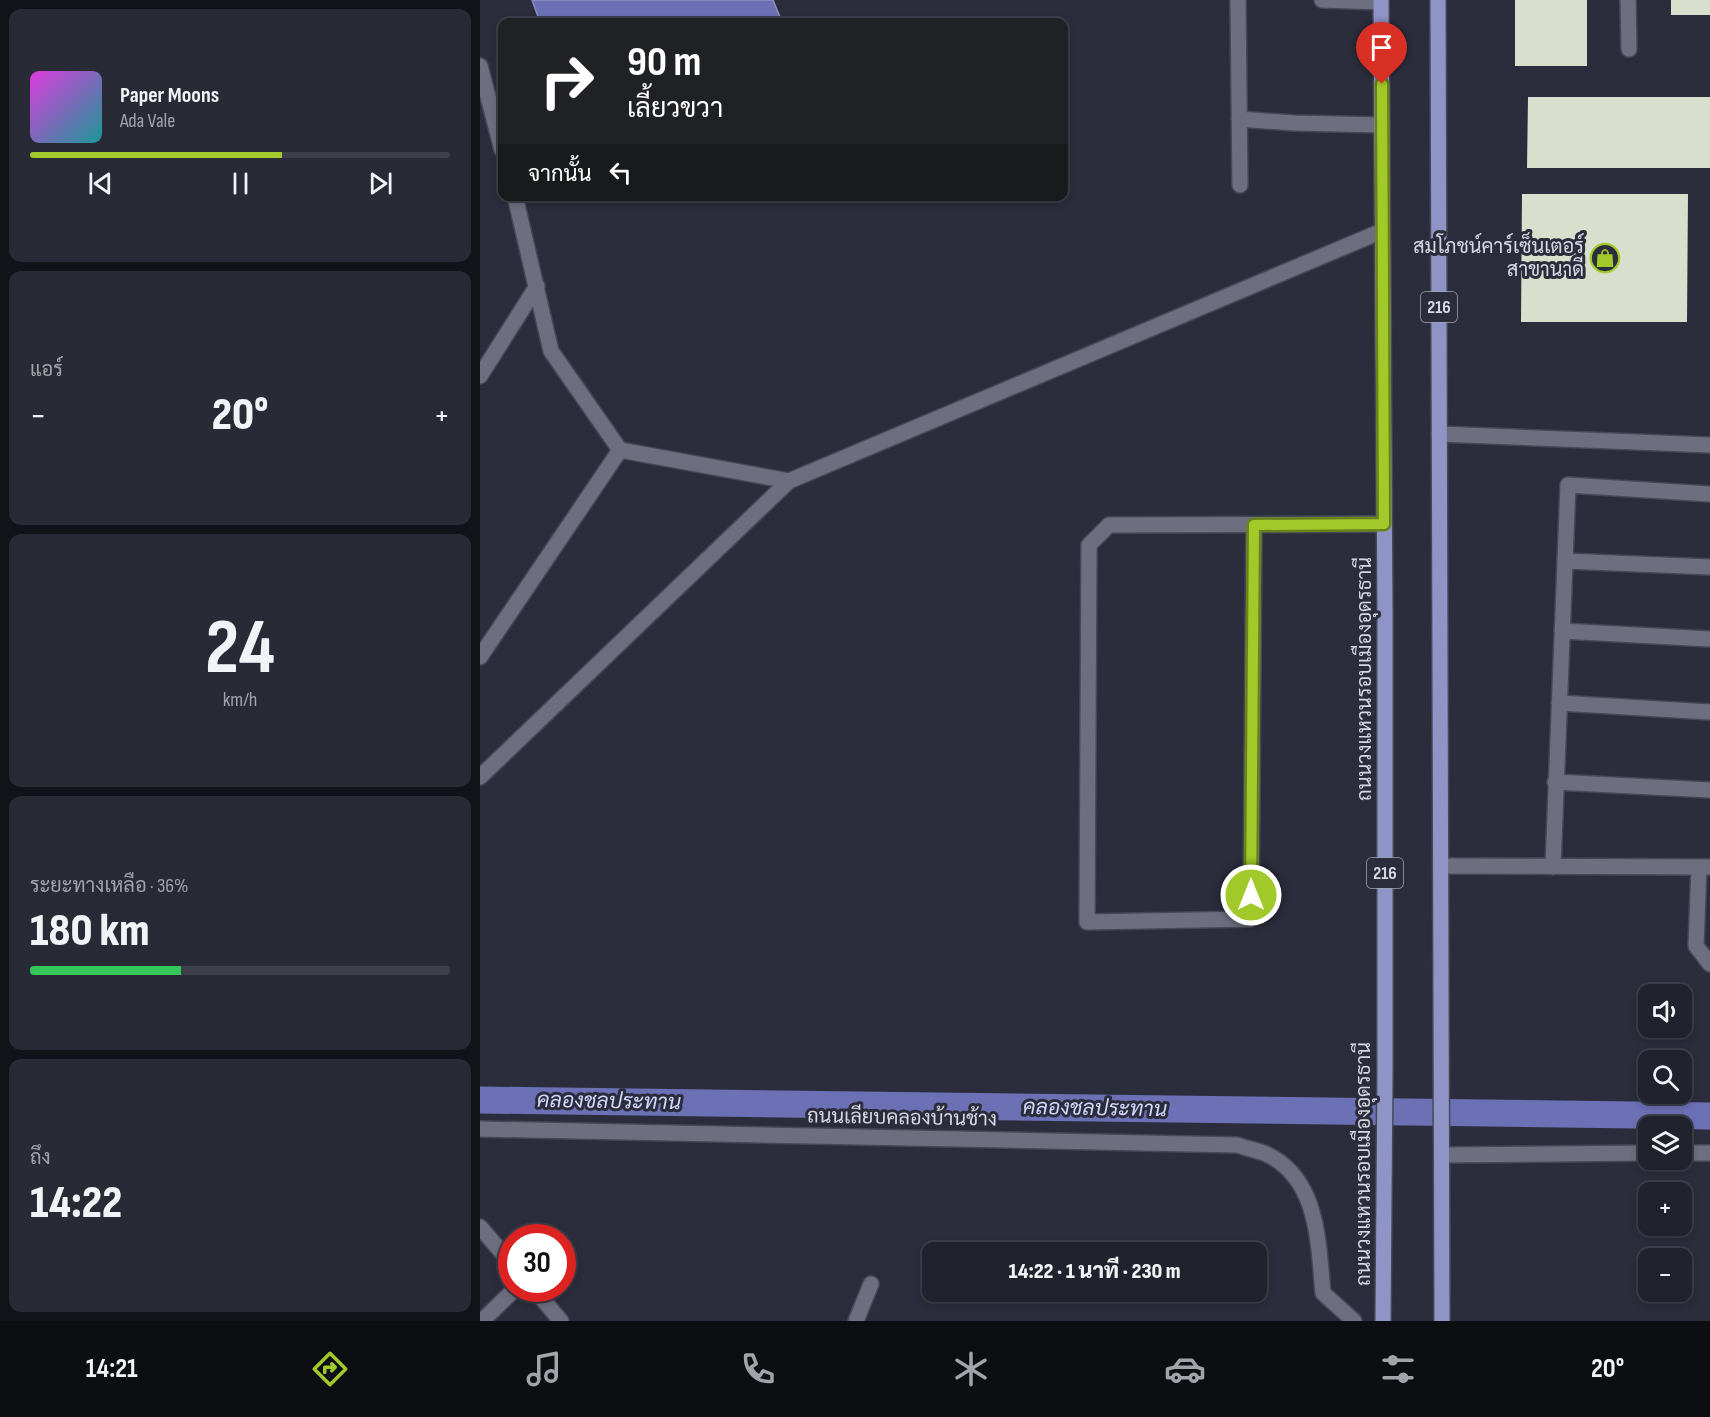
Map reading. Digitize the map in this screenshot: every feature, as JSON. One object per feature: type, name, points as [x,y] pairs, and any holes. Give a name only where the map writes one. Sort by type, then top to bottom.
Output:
[{"type":"main road","name":"216","points":[[1438,0],[1442,1321]]},
{"type":"main road","name":"ถนนวงแหวนรอบเมืองอุดรธานี","points":[[1381,1],[1385,615],[1383,1321]]},
{"type":"street","points":[[1238,0],[1240,185]]},
{"type":"street","points":[[1322,0],[1381,1]]},
{"type":"street","points":[[1628,0],[1629,49]]},
{"type":"street","points":[[480,66],[484,104],[498,140]]},
{"type":"street","points":[[1239,119],[1382,125]]},
{"type":"street","points":[[516,201],[552,351],[620,450],[789,481]]},
{"type":"street","points":[[480,777],[789,481],[1382,231]]},
{"type":"street","points":[[480,376],[537,286]]},
{"type":"street","points":[[1439,434],[1710,445]]},
{"type":"street","points":[[480,657],[620,450]]},
{"type":"street","points":[[1553,867],[1568,485],[1710,494]]},
{"type":"street","points":[[1254,525],[1251,919],[1087,922],[1089,545],[1109,525],[1384,524]]},
{"type":"street","points":[[1565,561],[1710,567]]},
{"type":"street","points":[[1562,631],[1710,639]]},
{"type":"street","points":[[1559,703],[1710,712]]},
{"type":"street","points":[[1555,782],[1710,789]]},
{"type":"street","points":[[1441,866],[1704,867],[1696,946],[1710,964]]},
{"type":"street","name":"ถนนเลียบคลองบ้านช้าง","points":[[480,1129],[1237,1145],[1265,1154],[1289,1171],[1307,1195],[1316,1224],[1323,1293],[1354,1321]]},
{"type":"street","points":[[1692,1153],[1710,1153]]},
{"type":"street","points":[[1442,1155],[1638,1154]]},
{"type":"street","points":[[480,1227],[498,1248]]},
{"type":"street","points":[[856,1321],[871,1284]]},
{"type":"street","points":[[482,1321],[502,1302]]},
{"type":"street","points":[[545,1302],[561,1321]]},
{"type":"water","points":[[532,0],[773,0],[780,18],[539,18]]},
{"type":"building","points":[[1515,0],[1587,0],[1587,66],[1515,66]]},
{"type":"building","points":[[1671,0],[1710,0],[1710,15],[1671,15]]},
{"type":"building","points":[[1528,97],[1710,97],[1710,168],[1527,168]]},
{"type":"building","name":"สมโภชน์คาร์เซ็นเตอร์ สาขานาดี","points":[[1522,194],[1688,194],[1687,322],[1521,322]]},
{"type":"waterway","name":"คลองชลประทาน","points":[[480,1100],[1710,1116]]},
{"type":"place","name":"สมโภชน์คาร์เซ็นเตอร์ สาขานาดี","points":[[1605,258]]},
{"type":"route","points":[[1251,895],[1254,525],[1384,524],[1382,84]]}]
